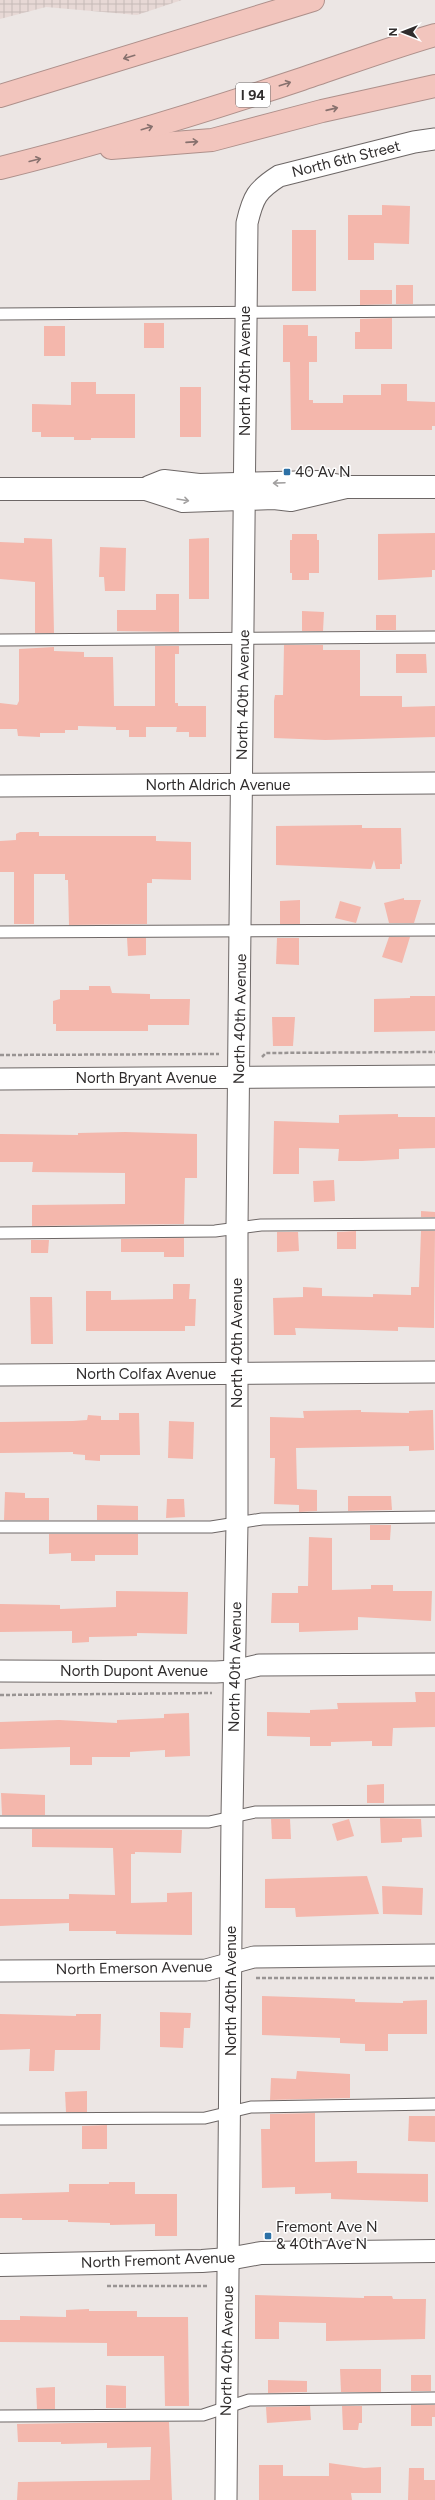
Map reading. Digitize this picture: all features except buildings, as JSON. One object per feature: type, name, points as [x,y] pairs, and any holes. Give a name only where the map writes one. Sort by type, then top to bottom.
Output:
[{"type":"highway","points":[[149,50],[282,0]]},
{"type":"highway","points":[[0,96],[313,0]]},
{"type":"highway","name":"I 94","points":[[0,168],[70,151],[204,110],[372,54],[435,35]]},
{"type":"highway","points":[[70,151],[212,140],[322,111],[435,86]]},
{"type":"street","name":"North 6th Street","points":[[260,188],[279,176],[298,170],[414,142],[435,139]]},
{"type":"street","name":"North 40th Avenue","points":[[226,2500],[232,1817],[237,1523],[237,1228],[246,492],[245,312],[248,222],[252,203],[260,188]]},
{"type":"street","points":[[0,489],[146,489],[183,501],[246,492],[291,500],[346,487],[435,487]]},
{"type":"street","name":"North Aldrich Avenue","points":[[0,786],[242,786],[435,783]]},
{"type":"street","name":"North Bryant Avenue","points":[[0,1078],[435,1076]]},
{"type":"street","name":"North Colfax Avenue","points":[[0,1375],[435,1372]]},
{"type":"street","name":"North Dupont Avenue","points":[[0,1671],[234,1671],[259,1665],[435,1664]]},
{"type":"street","name":"North Emerson Avenue","points":[[0,1971],[206,1970],[254,1957],[435,1955]]},
{"type":"street","name":"North Fremont Avenue","points":[[0,2265],[228,2259],[261,2253],[435,2251]]},
{"type":"lane","points":[[0,314],[435,311]]},
{"type":"lane","points":[[0,640],[435,637]]},
{"type":"lane","points":[[0,932],[435,930]]},
{"type":"lane","points":[[0,1233],[215,1232],[261,1225],[435,1224]]},
{"type":"lane","points":[[0,1528],[211,1527],[262,1519],[435,1517]]},
{"type":"lane","points":[[0,1822],[209,1822],[255,1812],[435,1811]]},
{"type":"lane","points":[[0,2119],[205,2118],[251,2107],[435,2104]]},
{"type":"lane","points":[[0,2416],[203,2415],[249,2400],[435,2398]]},
{"type":"path","points":[[260,1058],[266,1053],[435,1052]]},
{"type":"path","points":[[0,1055],[219,1054],[224,1058]]},
{"type":"path","points":[[0,1695],[211,1694],[217,1689]]},
{"type":"path","points":[[252,1975],[258,1979],[435,1978]]},
{"type":"shaded area","points":[[0,0],[182,0],[137,15],[46,7],[0,19]]},
{"type":"place","name":"40 Av N","points":[[287,472]]},
{"type":"place","name":"Fremont Ave N & 40th Ave N","points":[[268,2236]]}]
